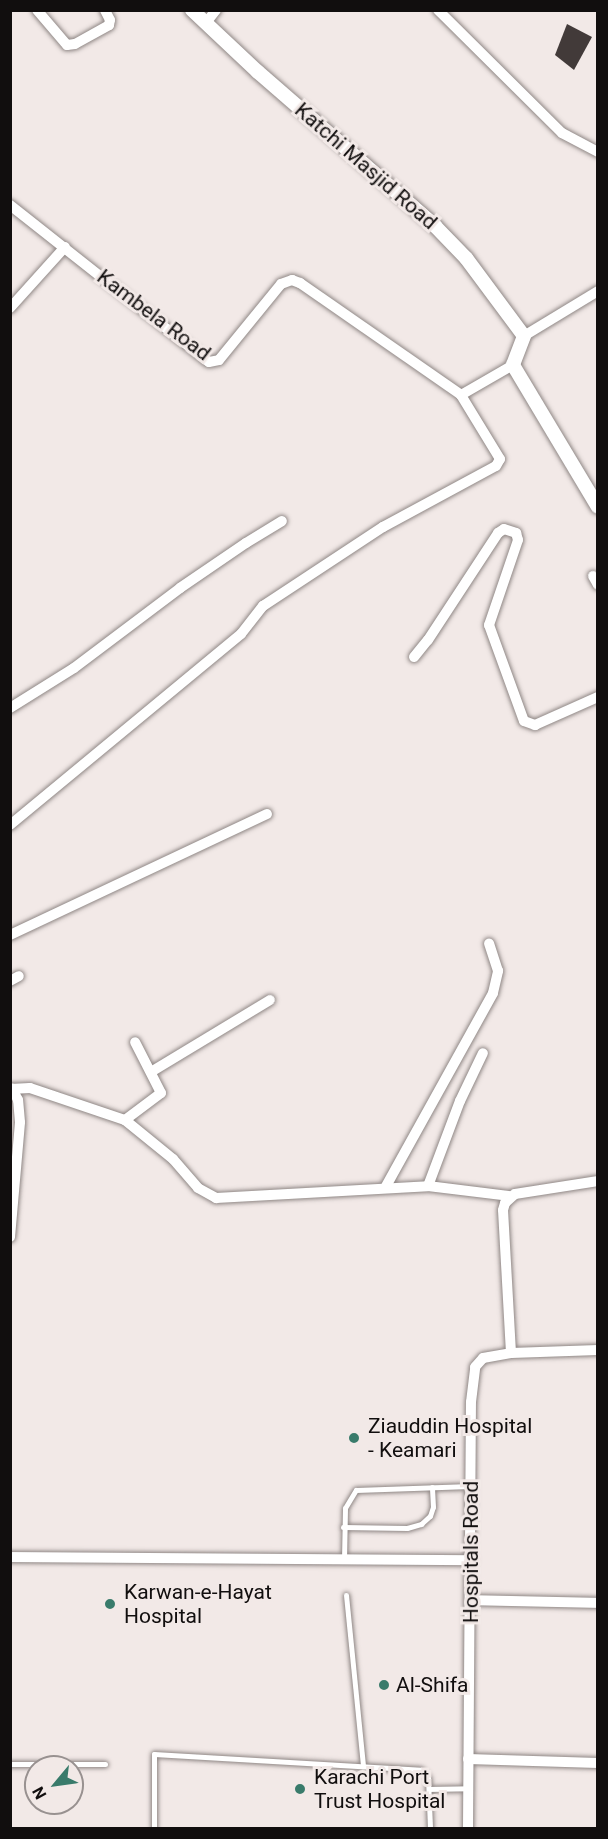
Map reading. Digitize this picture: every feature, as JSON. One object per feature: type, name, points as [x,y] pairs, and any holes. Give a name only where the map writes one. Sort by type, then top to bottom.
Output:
[{"type":"street","points":[[37,10],[67,45],[75,44],[109,25],[110,20],[105,10]]},
{"type":"street","name":"Katchi Masjid Road","points":[[192,10],[454,245],[524,336]]},
{"type":"street","points":[[205,24],[216,10]]},
{"type":"street","points":[[438,10],[562,133],[597,152]]},
{"type":"street","name":"Kambela Road","points":[[10,205],[209,362],[219,360],[281,284],[292,280],[300,283],[461,395]]},
{"type":"street","points":[[10,308],[65,247]]},
{"type":"street","points":[[10,825],[241,634],[263,606],[383,527],[496,466],[500,459],[461,395],[513,365],[524,336],[597,291]]},
{"type":"street","points":[[513,365],[597,507]]},
{"type":"street","points":[[10,708],[74,668],[180,588],[282,521]]},
{"type":"street","points":[[414,657],[428,640],[498,533],[504,529],[516,533],[518,540],[489,625],[524,721],[535,725],[597,697]]},
{"type":"street","points":[[10,935],[267,814]]},
{"type":"street","points":[[384,1188],[493,993],[498,971],[489,943]]},
{"type":"street","points":[[151,1072],[270,1000]]},
{"type":"street","points":[[125,1120],[161,1093],[135,1041]]},
{"type":"street","points":[[428,1186],[460,1101],[483,1053]]},
{"type":"street","points":[[10,1237],[20,1122],[18,1100],[11,1089],[30,1088],[125,1120],[173,1159],[209,1197],[428,1186],[510,1196],[597,1181]]},
{"type":"street","points":[[510,1196],[503,1210],[511,1353]]},
{"type":"street","name":"Hospitals Road","points":[[468,1828],[471,1402],[475,1367],[483,1358],[511,1353],[597,1350]]},
{"type":"street","points":[[10,1557],[471,1560]]},
{"type":"street","points":[[470,1600],[597,1603]]},
{"type":"street","points":[[468,1759],[597,1763]]},
{"type":"lane","points":[[344,1560],[345,1508],[356,1490],[471,1486]]},
{"type":"lane","points":[[344,1527],[407,1528],[421,1524],[430,1516],[433,1507],[432,1487]]},
{"type":"lane","points":[[346,1595],[363,1766]]},
{"type":"lane","points":[[154,1828],[154,1754],[421,1770],[428,1774],[430,1828]]},
{"type":"lane","points":[[10,1764],[105,1764]]},
{"type":"lane","points":[[429,1789],[468,1788]]},
{"type":"building","points":[[567,24],[592,37],[574,70],[555,55]]},
{"type":"place","name":"Ziauddin Hospital - Keamari","points":[[354,1438]]},
{"type":"place","name":"Karwan-e-Hayat Hospital","points":[[110,1604]]},
{"type":"place","name":"Al-Shifa","points":[[384,1685]]},
{"type":"place","name":"Karachi Port Trust Hospital","points":[[300,1789]]}]
